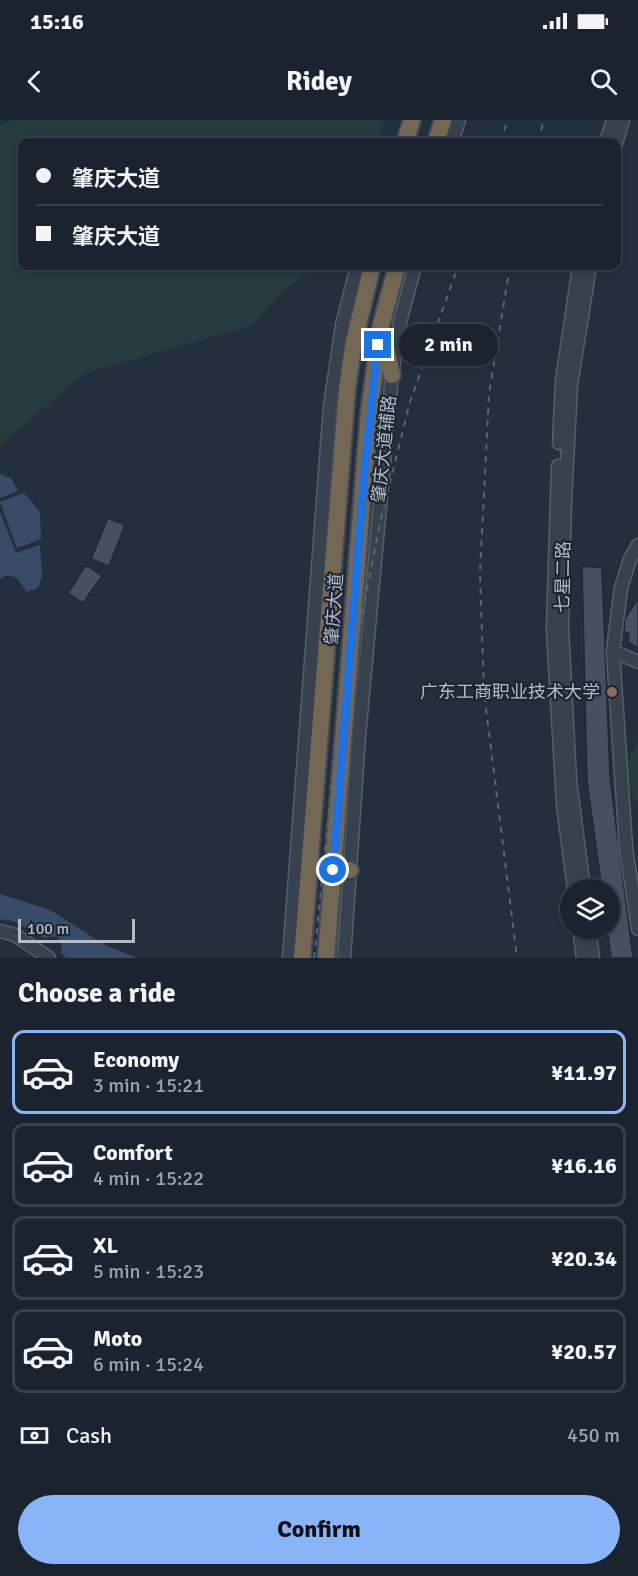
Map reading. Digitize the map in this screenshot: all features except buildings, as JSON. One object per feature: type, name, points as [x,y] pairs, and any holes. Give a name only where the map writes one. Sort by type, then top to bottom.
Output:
[{"type":"highway","points":[[406,138],[412,120]]},
{"type":"highway","points":[[437,138],[443,120]]},
{"type":"highway","name":"肇庆大道","points":[[302,958],[347,390],[360,313],[371,270]]},
{"type":"highway","name":"肇庆大道","points":[[328,953],[341,870],[369,412],[381,325],[396,270]]},
{"type":"highway","points":[[381,325],[392,375]]},
{"type":"street","points":[[453,138],[459,120]]},
{"type":"street","points":[[607,138],[613,120]]},
{"type":"street","points":[[618,138],[623,120]]},
{"type":"street","points":[[289,958],[330,406],[342,325],[356,270]]},
{"type":"street","name":"肇庆大道辅路","points":[[344,958],[341,870],[392,375],[400,322],[414,270]]},
{"type":"street","name":"七星二路","points":[[573,879],[563,804],[553,629],[556,494],[562,381],[578,270]]},
{"type":"street","name":"七星二路","points":[[583,879],[570,781],[562,628],[571,385],[589,270]]},
{"type":"street","points":[[638,545],[630,559],[621,588],[613,651],[626,848],[638,929]]},
{"type":"street","points":[[613,651],[638,662]]},
{"type":"street","points":[[0,931],[15,935],[49,958]]},
{"type":"street","points":[[580,939],[583,958]]},
{"type":"street","points":[[590,939],[593,958]]},
{"type":"green space","points":[[11,120],[384,120],[380,138],[18,138],[18,270],[312,270],[283,291],[251,326],[85,373],[0,445],[0,125]]},
{"type":"green space","points":[[638,740],[638,804],[628,779],[628,764]]},
{"type":"water","points":[[0,474],[11,478],[18,491],[0,498]]},
{"type":"water","points":[[24,493],[40,512],[41,539],[17,548],[0,502]]},
{"type":"water","points":[[0,512],[16,553],[40,545],[42,576],[38,588],[27,592],[17,578],[7,575],[0,579]]},
{"type":"water","points":[[0,894],[50,910],[105,945],[137,958],[67,958],[61,953],[62,945],[57,936],[44,938],[13,921],[0,919]]},
{"type":"railway","points":[[501,138],[508,120]]},
{"type":"railway","points":[[539,138],[544,120]]},
{"type":"railway","points":[[314,958],[335,753],[380,523],[410,402],[457,270]]},
{"type":"railway","points":[[509,270],[489,394],[480,573],[484,692],[517,958]]},
{"type":"place","name":"广东工商职业技术大学","points":[[612,692]]},
{"type":"route","points":[[333,870],[369,412],[378,345]]}]
